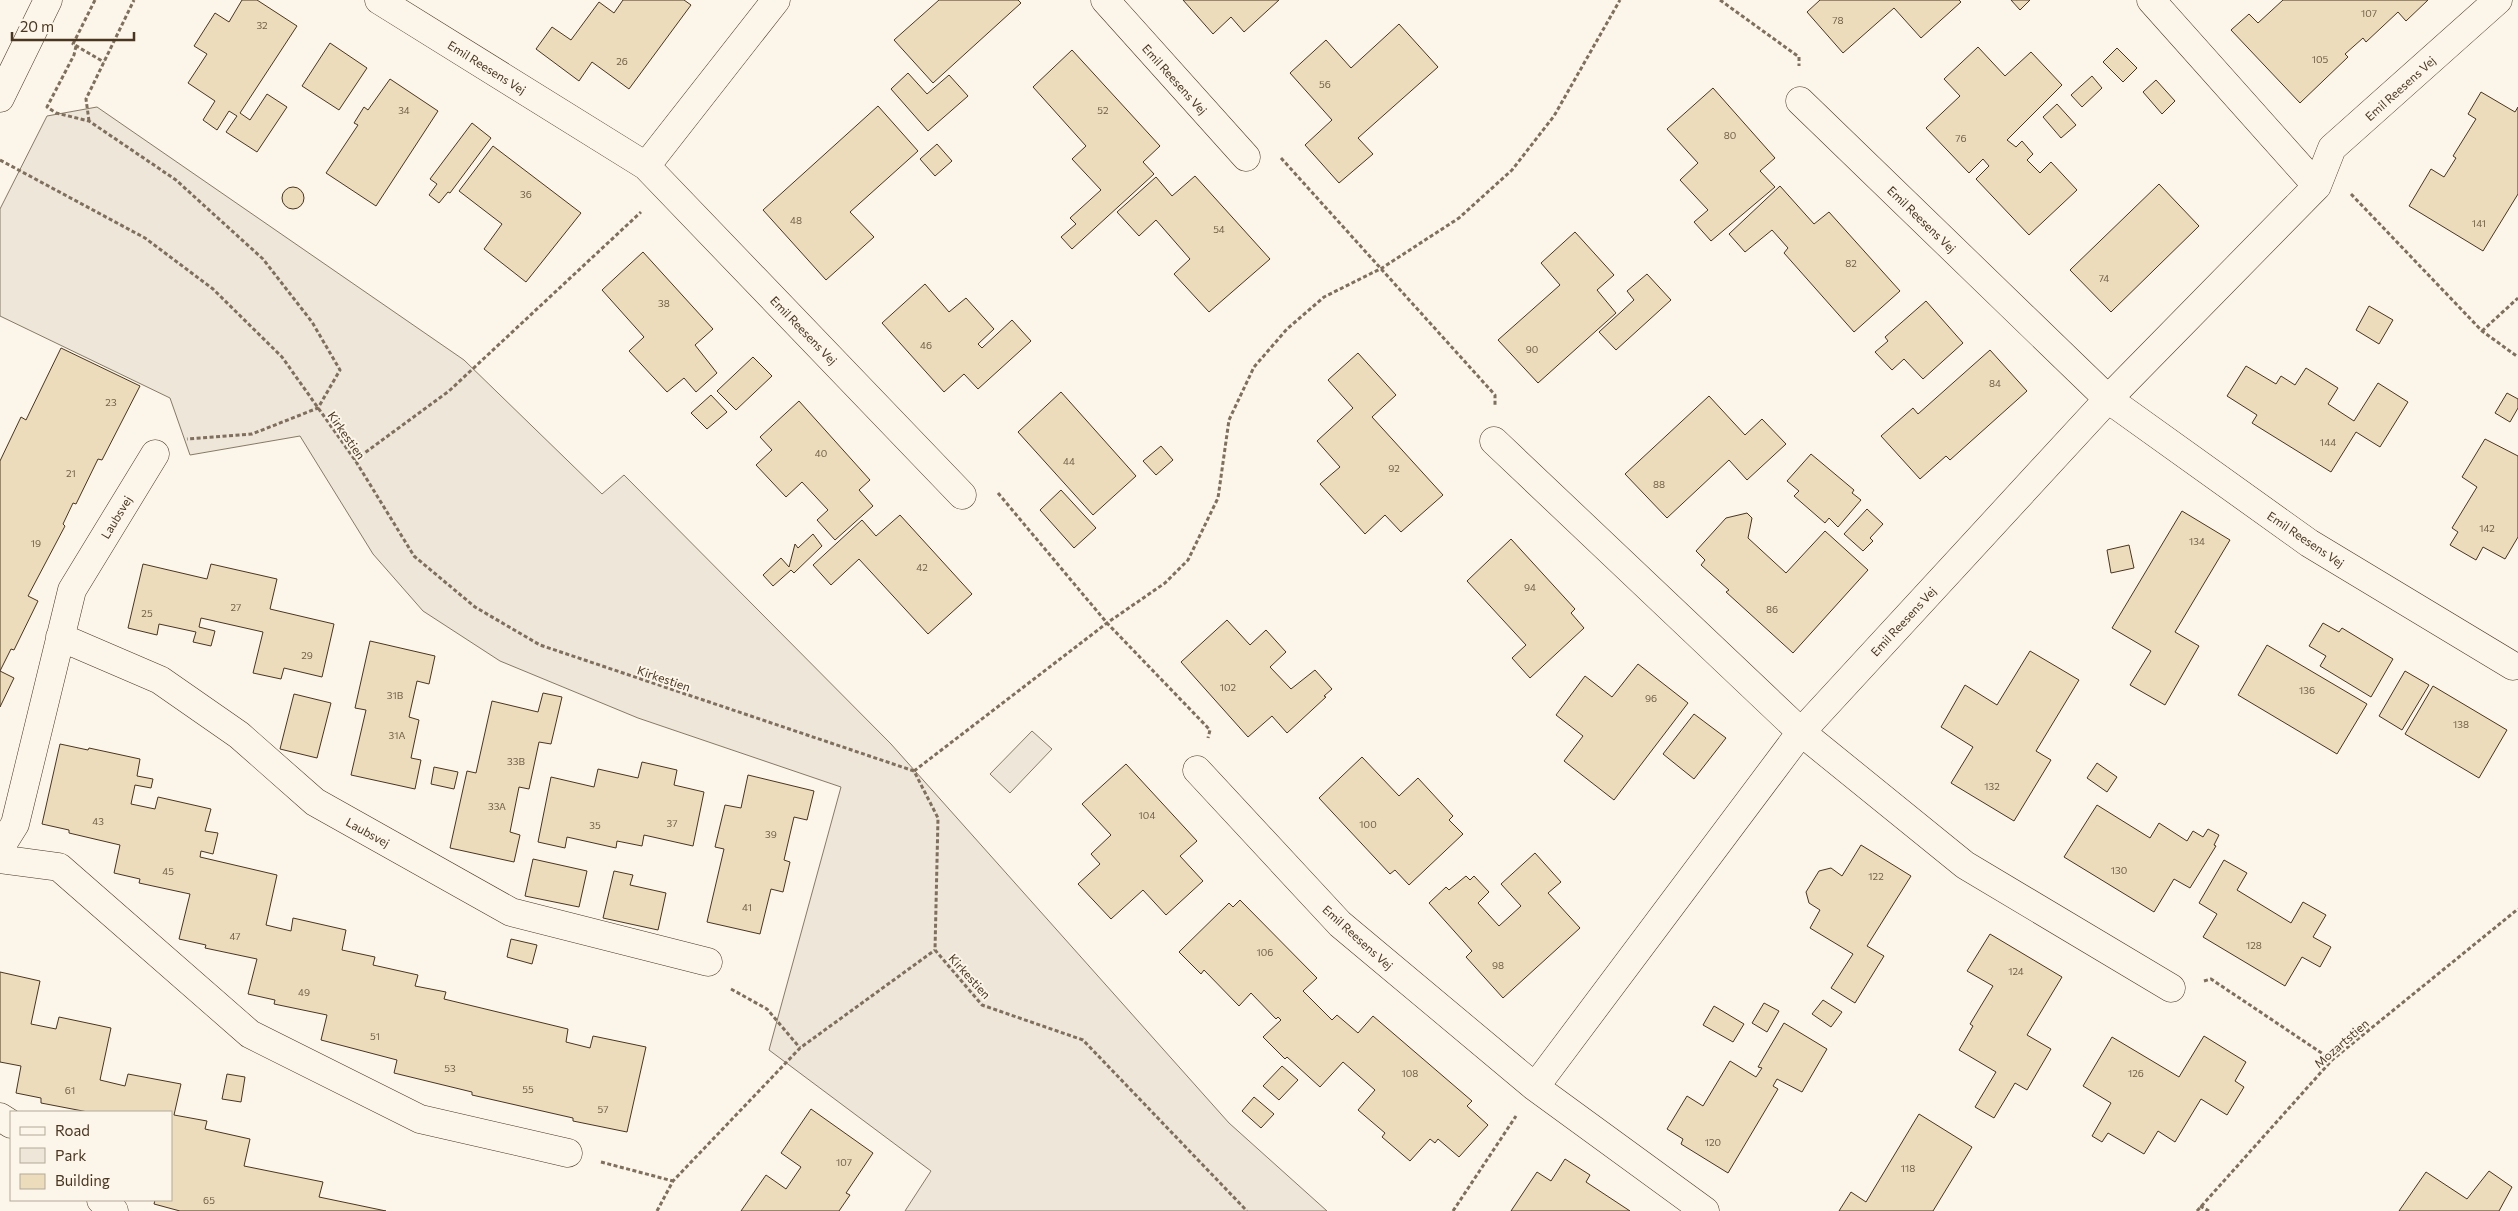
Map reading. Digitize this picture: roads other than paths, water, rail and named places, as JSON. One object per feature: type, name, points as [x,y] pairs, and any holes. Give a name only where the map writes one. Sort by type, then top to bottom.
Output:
[{"type":"street","points":[[0,98],[48,0]]},
{"type":"street","name":"Emil Reesens Vej","points":[[379,0],[646,166],[962,495]]},
{"type":"street","points":[[646,166],[776,0]]},
{"type":"street","name":"Emil Reesens Vej","points":[[1105,0],[1246,157]]},
{"type":"street","points":[[2151,0],[2317,186]]},
{"type":"street","name":"Emil Reesens Vej","points":[[1535,1087],[1801,732],[2108,400],[2317,186],[2332,148],[2498,0]]},
{"type":"street","name":"Emil Reesens Vej","points":[[1800,101],[2108,400],[2309,543],[2513,666]]},
{"type":"street","points":[[1494,441],[1801,732],[1964,865],[2171,988]]},
{"type":"street","name":"Laubsvej","points":[[0,848],[15,824],[72,590],[155,454]]},
{"type":"street","name":"Laubsvej","points":[[60,637],[160,680],[239,736],[314,802],[511,912],[708,962]]},
{"type":"street","name":"Emil Reesens Vej","points":[[1197,770],[1340,924],[1535,1087],[1705,1211]]},
{"type":"street","points":[[0,859],[59,867],[250,1034],[420,1119],[568,1153]]},
{"type":"street","points":[[103,1201],[114,1211]]}]
